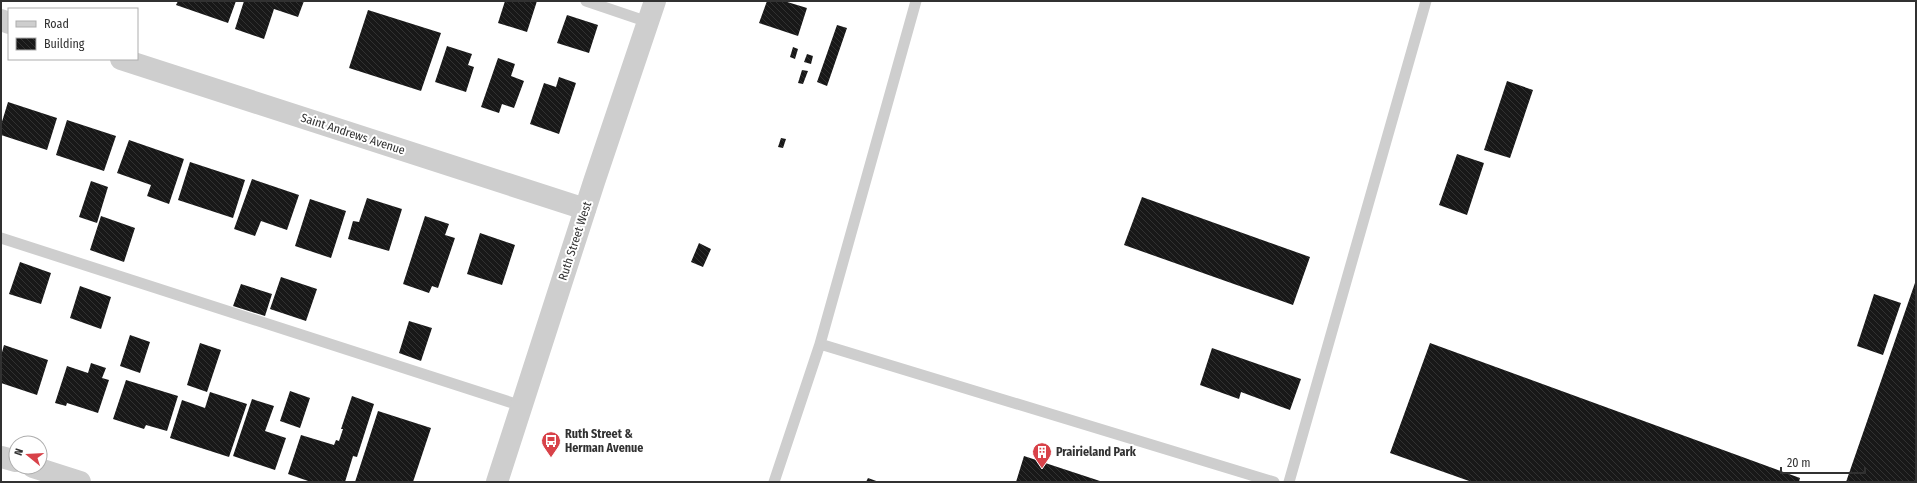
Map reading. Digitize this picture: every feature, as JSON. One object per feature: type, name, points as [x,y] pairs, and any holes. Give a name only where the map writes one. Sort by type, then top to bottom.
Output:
[{"type":"street","name":"Ruth Street West","points":[[497,482],[585,209],[655,1]]},
{"type":"street","name":"Saint Andrews Avenue","points":[[124,60],[585,209]]},
{"type":"street","points":[[48,472],[80,482]]},
{"type":"lane","points":[[586,1],[648,22]]},
{"type":"lane","points":[[774,482],[820,344],[916,1]]},
{"type":"lane","points":[[1289,482],[1426,1]]},
{"type":"lane","points":[[1,238],[522,406]]},
{"type":"lane","points":[[820,344],[1274,482]]},
{"type":"building","points":[[178,1],[236,1],[228,23],[176,5]]},
{"type":"building","points":[[244,1],[304,1],[298,17],[274,9],[264,39],[235,29]]},
{"type":"building","points":[[505,1],[537,1],[527,32],[498,23]]},
{"type":"building","points":[[767,1],[784,1],[807,8],[798,36],[759,23]]},
{"type":"building","points":[[368,10],[441,33],[421,91],[349,68]]},
{"type":"building","points":[[567,15],[598,25],[589,53],[557,43]]},
{"type":"building","points":[[837,25],[847,28],[827,86],[817,82]]},
{"type":"building","points":[[447,46],[472,54],[468,65],[474,67],[466,92],[435,82]]},
{"type":"building","points":[[793,47],[798,49],[795,59],[790,57]]},
{"type":"building","points":[[807,54],[813,56],[811,64],[804,62]]},
{"type":"building","points":[[498,58],[515,64],[511,76],[524,81],[514,108],[502,104],[499,113],[481,107]]},
{"type":"building","points":[[802,70],[808,71],[803,84],[798,83]]},
{"type":"building","points":[[559,77],[576,83],[559,134],[530,124],[544,83],[556,87]]},
{"type":"building","points":[[1507,81],[1533,90],[1510,158],[1484,150]]},
{"type":"building","points":[[8,102],[57,118],[47,150],[1,135],[1,125]]},
{"type":"building","points":[[67,120],[116,136],[104,171],[56,155]]},
{"type":"building","points":[[781,138],[786,139],[783,148],[778,147]]},
{"type":"building","points":[[129,140],[184,159],[169,204],[147,196],[151,185],[117,173]]},
{"type":"building","points":[[1457,154],[1484,163],[1467,215],[1439,205]]},
{"type":"building","points":[[190,162],[245,180],[233,218],[178,200]]},
{"type":"building","points":[[252,179],[299,195],[287,230],[261,221],[255,236],[234,229]]},
{"type":"building","points":[[91,181],[108,187],[97,223],[79,217]]},
{"type":"building","points":[[1142,197],[1310,257],[1293,305],[1124,245]]},
{"type":"building","points":[[367,198],[402,209],[389,251],[348,239],[353,221],[359,222]]},
{"type":"building","points":[[310,199],[346,211],[331,258],[295,246]]},
{"type":"building","points":[[101,216],[135,228],[124,262],[90,250]]},
{"type":"building","points":[[425,216],[449,224],[445,235],[455,238],[438,288],[432,286],[429,293],[403,284]]},
{"type":"building","points":[[480,233],[515,245],[502,285],[467,274]]},
{"type":"building","points":[[699,243],[711,249],[703,267],[691,262]]},
{"type":"building","points":[[20,262],[51,273],[41,304],[9,294]]},
{"type":"building","points":[[281,277],[317,289],[306,321],[270,309]]},
{"type":"building","points":[[1916,280],[1916,482],[1846,482]]},
{"type":"building","points":[[241,284],[272,294],[265,316],[233,306]]},
{"type":"building","points":[[80,286],[111,297],[101,329],[70,318]]},
{"type":"building","points":[[1874,294],[1901,303],[1883,355],[1857,346]]},
{"type":"building","points":[[409,321],[432,328],[421,361],[399,353]]},
{"type":"building","points":[[130,335],[150,342],[140,373],[120,366]]},
{"type":"building","points":[[200,343],[221,350],[207,392],[187,385]]},
{"type":"building","points":[[1430,343],[1800,478],[1799,482],[1472,482],[1390,453]]},
{"type":"building","points":[[4,345],[48,360],[37,395],[1,383],[1,356]]},
{"type":"building","points":[[1212,348],[1301,379],[1290,410],[1241,392],[1239,399],[1200,385]]},
{"type":"building","points":[[91,363],[106,368],[102,378],[109,380],[98,413],[67,403],[66,406],[55,403],[67,366],[88,373]]},
{"type":"building","points":[[126,380],[178,396],[167,431],[146,425],[144,429],[113,419]]},
{"type":"building","points":[[290,391],[310,398],[300,428],[280,421]]},
{"type":"building","points":[[210,392],[247,404],[229,457],[170,438],[182,400],[205,408]]},
{"type":"building","points":[[352,396],[374,404],[357,457],[353,456],[345,482],[311,482],[288,474],[301,435],[334,445],[336,440],[339,441],[343,429],[341,429]]},
{"type":"building","points":[[252,399],[274,406],[265,431],[286,438],[275,470],[233,456]]},
{"type":"building","points":[[378,411],[431,428],[413,482],[355,482]]},
{"type":"building","name":"Prairieland Park","points":[[1024,456],[1103,482],[1016,482]]},
{"type":"building","points":[[868,478],[879,482],[866,482]]},
{"type":"place","name":"Ruth Street & Herman Avenue","points":[[551,458]]},
{"type":"place","name":"Prairieland Park","points":[[1042,469]]}]
